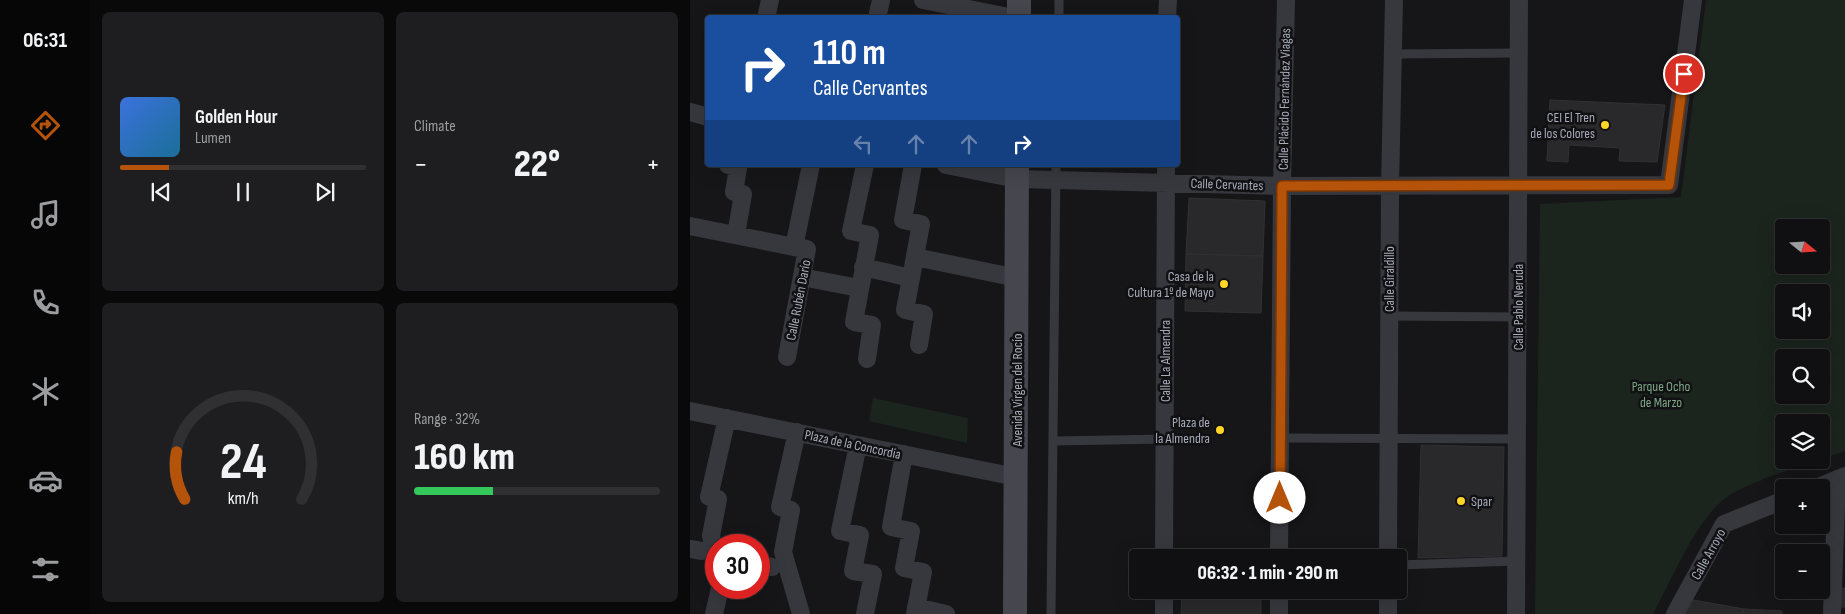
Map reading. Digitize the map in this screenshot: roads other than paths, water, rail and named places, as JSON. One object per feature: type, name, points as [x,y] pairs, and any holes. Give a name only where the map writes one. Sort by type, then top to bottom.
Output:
[{"type":"street","points":[[767,15],[770,0]]},
{"type":"street","points":[[878,15],[881,0]]},
{"type":"street","points":[[923,0],[943,7],[995,15]]},
{"type":"street","points":[[1019,15],[1020,0]]},
{"type":"street","points":[[1167,15],[1168,0]]},
{"type":"street","name":"Calle Plácido Fernández Viagas","points":[[1279,549],[1282,186],[1286,0]]},
{"type":"street","name":"Calle Giraldillo","points":[[1388,549],[1390,187],[1394,0]]},
{"type":"street","name":"Calle Pablo Neruda","points":[[1516,614],[1519,0]]},
{"type":"street","name":"Calle Cervantes","points":[[966,167],[1017,172],[1166,173],[1282,186],[1519,187],[1669,185],[1693,0]]},
{"type":"street","points":[[690,112],[705,115]]},
{"type":"street","points":[[735,167],[738,168],[734,192],[743,194],[736,236]]},
{"type":"street","name":"Calle Rubén Darío","points":[[787,357],[807,249],[794,247],[811,167]]},
{"type":"street","points":[[865,167],[851,231],[870,235],[854,322],[872,325],[867,359]]},
{"type":"street","points":[[913,167],[902,220],[921,224],[905,310],[924,314],[919,345]]},
{"type":"street","name":"Avenida Virgen del Rocío","points":[[1015,614],[1017,172]]},
{"type":"street","name":"Calle La Almendra","points":[[1164,549],[1166,173]]},
{"type":"street","points":[[690,226],[794,247]]},
{"type":"street","points":[[915,258],[1017,278]]},
{"type":"street","points":[[863,267],[911,278]]},
{"type":"street","points":[[812,279],[859,288]]},
{"type":"street","name":"Plaza de la Concordia","points":[[690,410],[1016,477]]},
{"type":"street","points":[[703,553],[711,536],[718,499],[709,497],[727,418]]},
{"type":"street","points":[[797,432],[780,507],[791,510],[783,552],[801,614]]},
{"type":"street","points":[[858,445],[840,531],[860,535],[854,571],[873,574],[868,614]]},
{"type":"street","points":[[904,454],[891,527],[910,531],[904,568],[923,572],[915,611],[946,614]]},
{"type":"street","points":[[1832,614],[1841,478]]},
{"type":"street","name":"Calle Arroyo","points":[[1675,614],[1724,524],[1775,504]]},
{"type":"street","points":[[714,614],[717,599]]},
{"type":"street","points":[[1164,599],[1164,614]]},
{"type":"street","points":[[1279,599],[1279,614]]},
{"type":"street","points":[[1388,599],[1388,614]]},
{"type":"lane","points":[[1059,0],[1059,15]]},
{"type":"lane","points":[[1393,54],[1519,53]]},
{"type":"lane","points":[[1051,614],[1055,173]]},
{"type":"lane","points":[[1389,316],[1518,317]]},
{"type":"lane","points":[[1280,438],[1518,439]]},
{"type":"lane","points":[[1054,441],[1164,439]]},
{"type":"lane","points":[[1407,565],[1517,561]]},
{"type":"place","name":"CEI El Tren de los Colores","points":[[1605,125]]},
{"type":"place","name":"Casa de la Cultura 1º de Mayo","points":[[1224,284]]},
{"type":"place","name":"Plaza de la Almendra","points":[[1220,430]]},
{"type":"place","name":"Spar","points":[[1461,501]]},
{"type":"park label","name":"Parque Ocho de Marzo","points":[[1661,394]]}]
